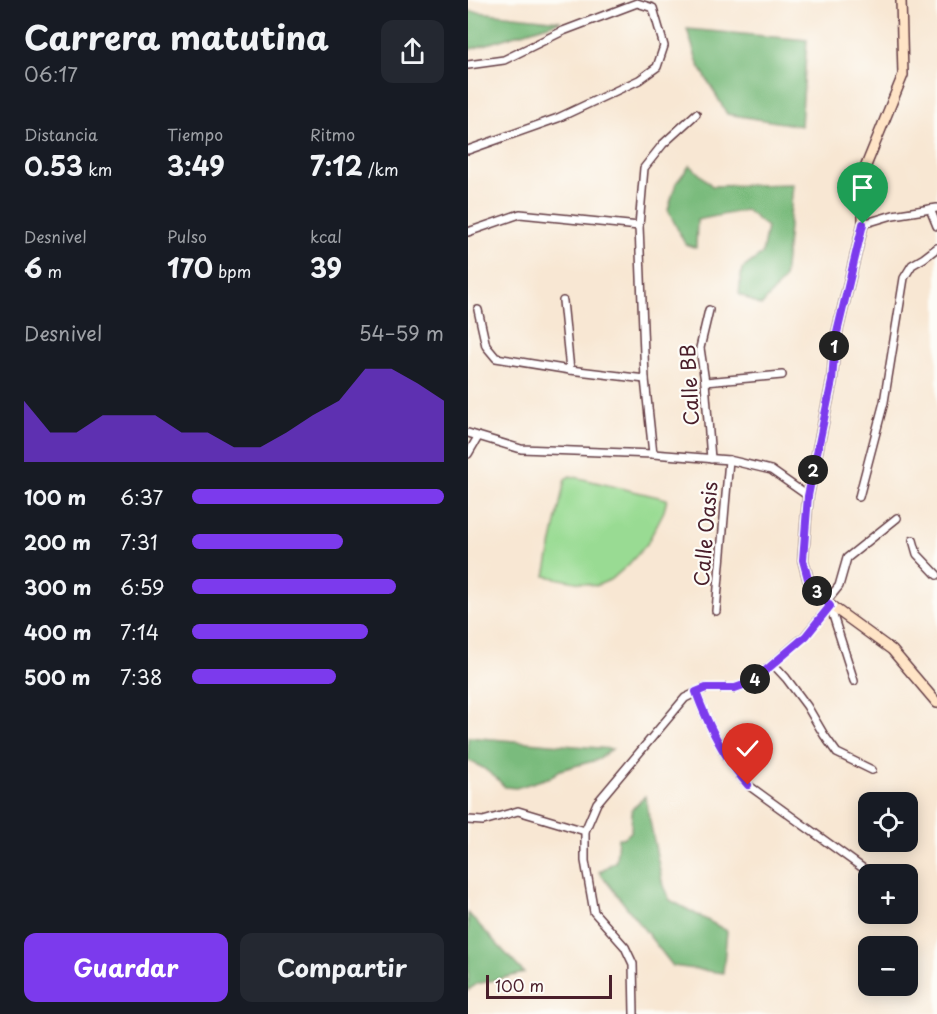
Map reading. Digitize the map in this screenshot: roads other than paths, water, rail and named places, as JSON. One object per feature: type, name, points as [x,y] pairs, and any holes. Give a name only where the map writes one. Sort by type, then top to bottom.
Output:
[{"type":"street","points":[[901,0],[903,75],[863,172],[863,224],[835,341],[832,381],[808,496],[803,560],[808,579],[828,604],[892,650],[937,703]]},
{"type":"street","points":[[468,65],[504,60],[563,31],[637,3],[653,8],[664,46],[657,67],[639,80],[558,118],[468,150]]},
{"type":"street","points":[[653,454],[645,379],[639,226],[644,168],[663,144],[696,114]]},
{"type":"street","points":[[863,224],[893,215],[933,209],[937,226]]},
{"type":"street","points":[[468,232],[520,214],[639,226]]},
{"type":"street","points":[[859,497],[884,402],[904,278],[912,265],[937,248]]},
{"type":"street","points":[[563,301],[570,370]]},
{"type":"street","points":[[478,310],[486,346],[496,358],[645,379]]},
{"type":"street","name":"Calle BB","points":[[709,310],[700,348],[711,459]]},
{"type":"street","points":[[705,382],[782,375]]},
{"type":"street","points":[[468,433],[521,449],[653,454],[729,460],[771,470],[808,496]]},
{"type":"street","points":[[468,454],[478,437]]},
{"type":"street","name":"Calle Oasis","points":[[716,611],[729,460]]},
{"type":"street","points":[[634,1014],[633,964],[625,947],[594,912],[585,861],[585,831],[597,803],[685,698],[706,688],[735,688],[752,682],[806,636],[839,586],[847,558],[897,518]]},
{"type":"street","points":[[913,540],[917,554],[937,575]]},
{"type":"street","points":[[828,604],[854,681]]},
{"type":"street","points":[[772,664],[807,706],[837,753],[872,770]]},
{"type":"street","points":[[696,692],[713,731],[737,772],[748,785],[858,865]]},
{"type":"street","points":[[468,820],[483,821],[518,812],[585,831]]}]
